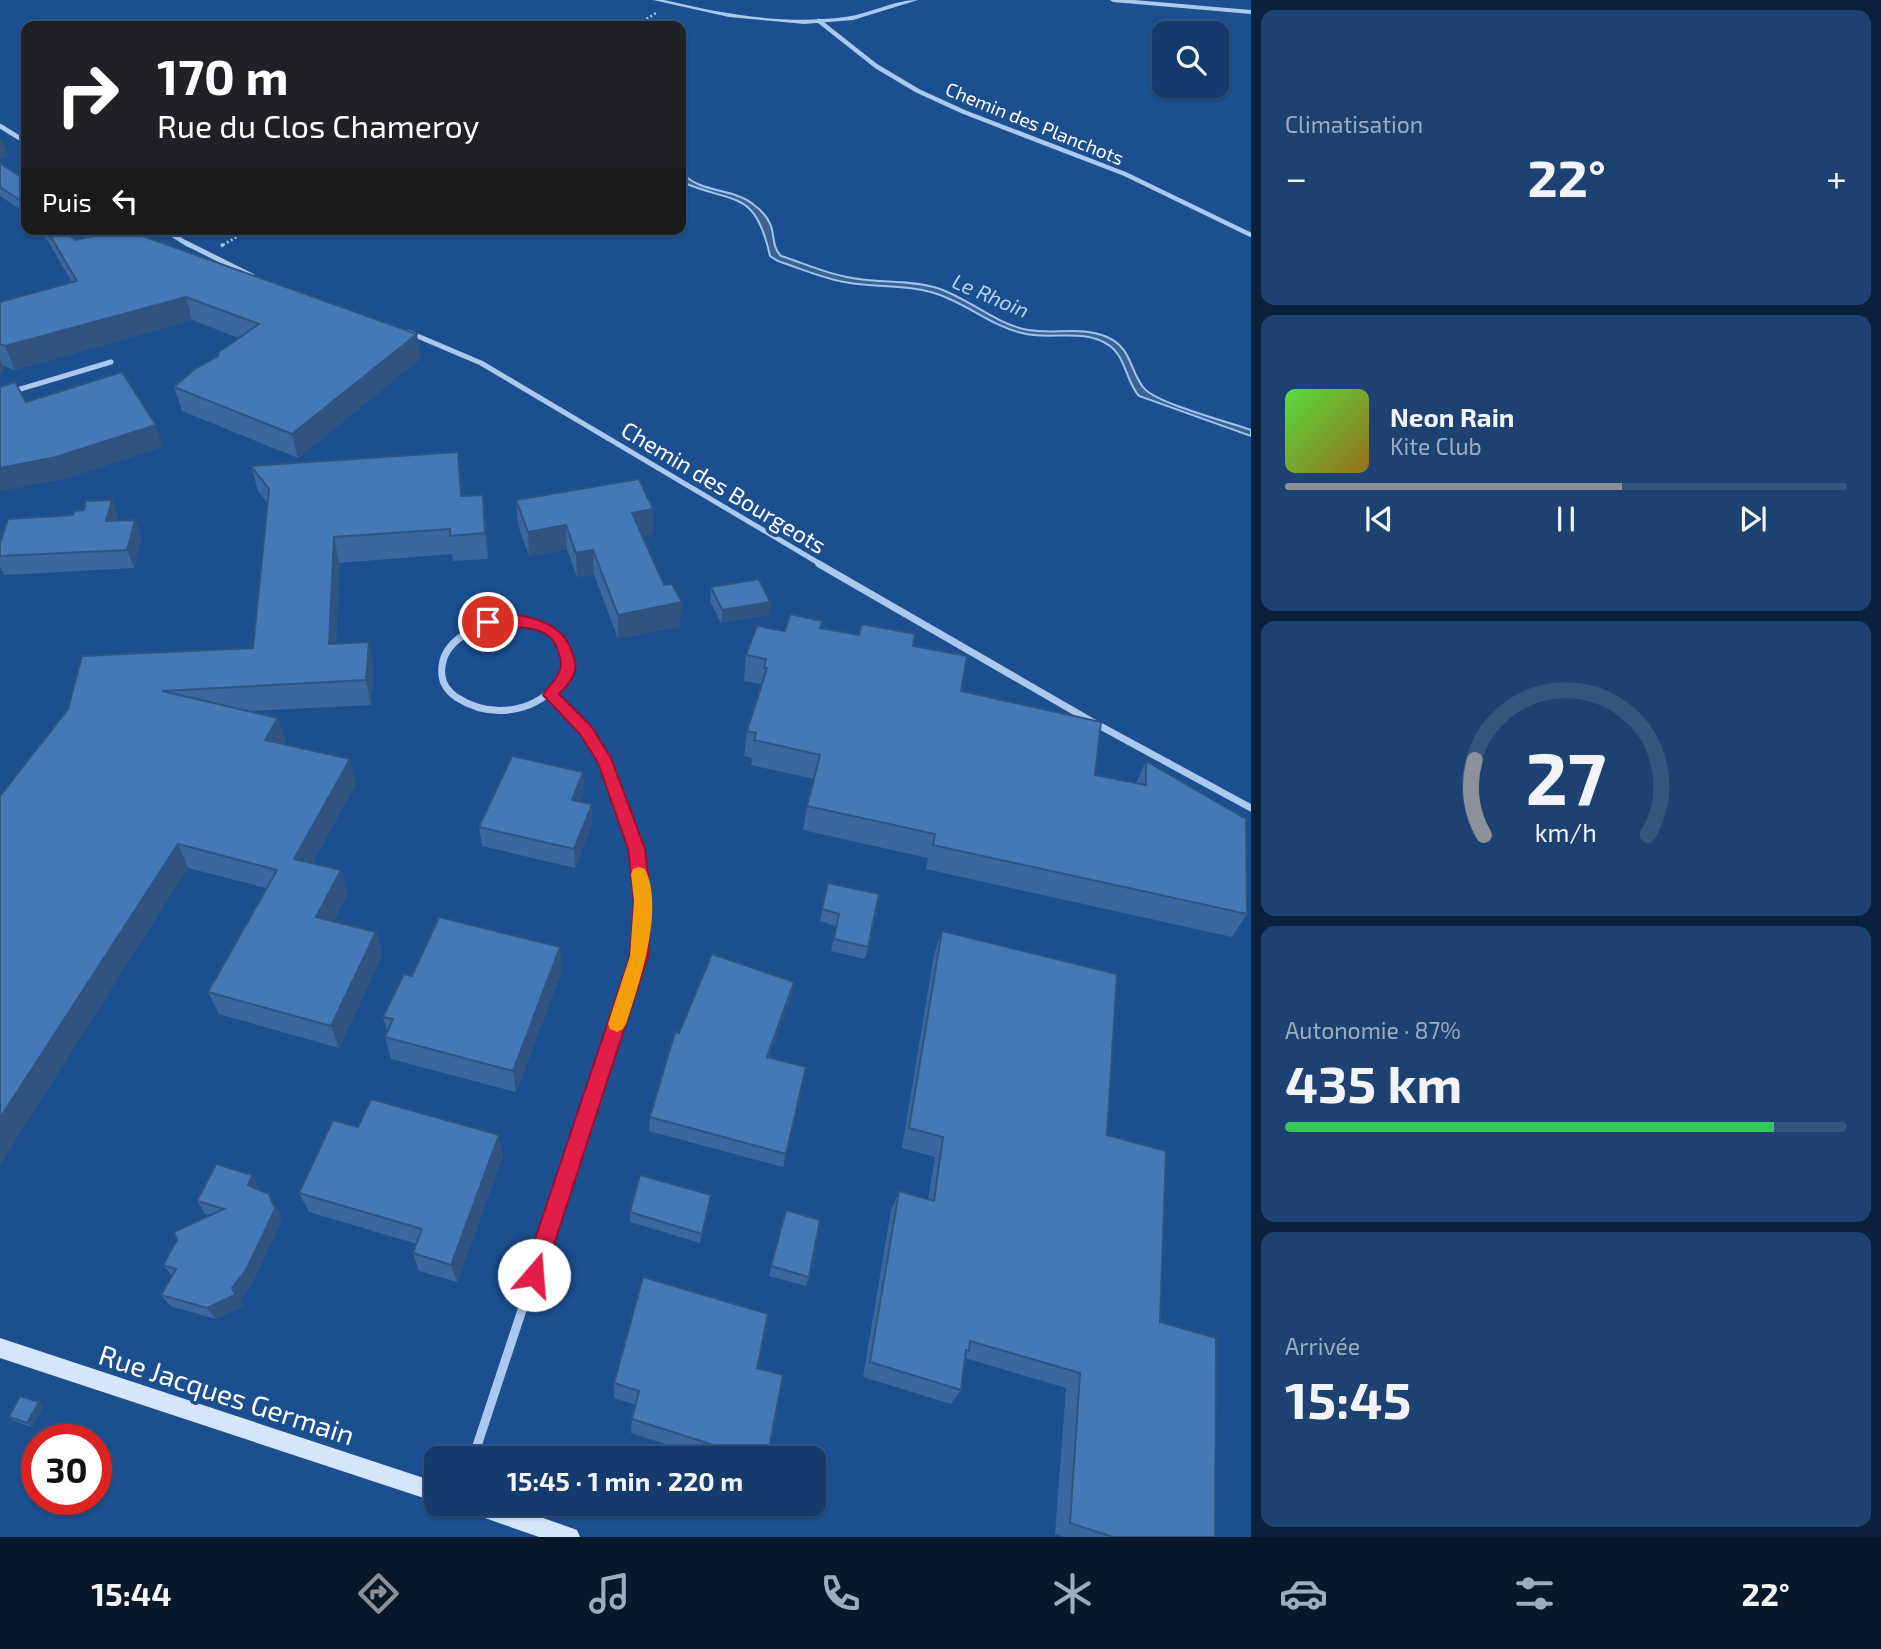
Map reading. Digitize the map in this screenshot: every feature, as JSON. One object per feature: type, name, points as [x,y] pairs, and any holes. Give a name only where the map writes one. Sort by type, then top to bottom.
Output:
[{"type":"main road","name":"Rue Jacques Germain","points":[[0,1349],[424,1488]]},
{"type":"main road","points":[[508,1516],[570,1537]]},
{"type":"street","points":[[656,0],[741,16],[819,21],[859,17],[915,0]]},
{"type":"street","points":[[1113,0],[1251,12]]},
{"type":"street","name":"Chemin des Planchots","points":[[819,21],[875,66],[909,86],[963,111],[1086,157],[1171,194],[1251,235]]},
{"type":"street","points":[[0,126],[21,139]]},
{"type":"street","points":[[173,235],[205,255],[258,278]]},
{"type":"street","name":"Chemin des Bourgeots","points":[[401,329],[439,343],[490,368],[756,527],[1079,714],[1251,808]]},
{"type":"street","points":[[0,394],[111,362]]},
{"type":"street","points":[[517,620],[544,627],[563,643],[569,664],[566,675],[550,695],[531,705],[508,710],[492,710],[470,704],[445,684],[441,663],[445,652],[461,633],[488,622],[517,620]]},
{"type":"street","points":[[477,1446],[639,956],[643,901],[636,849],[623,808],[606,762],[585,730],[550,695]]},
{"type":"path","points":[[205,255],[240,235]]},
{"type":"water","points":[[686,176],[706,187],[746,199],[757,207],[770,223],[775,246],[781,256],[847,277],[915,283],[937,288],[1001,321],[1023,329],[1087,332],[1107,337],[1126,353],[1138,380],[1150,393],[1176,406],[1251,430],[1251,436],[1139,396],[1115,351],[1100,340],[1022,333],[999,325],[934,293],[912,288],[844,282],[778,261],[770,256],[764,234],[750,209],[740,202],[686,184]]},
{"type":"building","points":[[0,163],[21,177],[21,201],[0,187]]},
{"type":"building","points":[[50,235],[68,235],[76,240],[97,235],[140,235],[417,334],[292,434],[174,387],[196,368],[218,356],[219,352],[259,324],[186,297],[5,346],[0,344],[0,302],[77,281]]},
{"type":"building","points":[[122,372],[156,425],[56,457],[0,468],[0,387],[15,382],[26,402]]},
{"type":"building","points":[[458,452],[461,496],[483,495],[485,533],[450,536],[450,529],[334,537],[329,644],[369,642],[366,680],[162,691],[278,718],[265,740],[350,759],[294,859],[341,870],[316,917],[376,932],[331,1026],[208,992],[277,870],[178,844],[0,1118],[0,796],[68,709],[82,656],[253,648],[269,489],[251,466]]},
{"type":"building","points":[[639,479],[653,509],[632,513],[664,585],[672,584],[682,602],[618,615],[593,550],[576,553],[566,525],[528,532],[516,500]]},
{"type":"building","points":[[112,500],[106,521],[135,520],[127,550],[0,556],[0,543],[8,519],[73,515],[75,511],[84,510],[86,501]]},
{"type":"building","points":[[759,579],[770,602],[722,610],[711,587]]},
{"type":"building","points":[[790,614],[822,621],[820,628],[859,635],[862,624],[915,634],[913,646],[967,656],[961,691],[1101,722],[1095,775],[1146,785],[1146,761],[1246,819],[1247,914],[933,845],[935,834],[807,806],[820,755],[754,740],[756,733],[747,731],[767,668],[764,668],[766,659],[746,655],[757,626],[785,631]]},
{"type":"building","points":[[512,756],[583,772],[572,800],[592,804],[574,849],[479,827]]},
{"type":"building","points":[[828,883],[879,894],[868,947],[834,939],[839,914],[822,909]]},
{"type":"building","points":[[439,917],[560,947],[513,1071],[385,1037],[393,1019],[383,1017],[404,974],[412,976]]},
{"type":"building","points":[[942,931],[1117,974],[1107,1135],[1166,1151],[1160,1322],[1216,1338],[1215,1537],[1113,1537],[1070,1523],[1080,1373],[970,1341],[969,1351],[966,1350],[961,1390],[870,1362],[899,1191],[934,1201],[943,1137],[909,1128]]},
{"type":"building","points":[[712,954],[794,982],[767,1057],[806,1067],[786,1154],[650,1117],[675,1032],[679,1033]]},
{"type":"building","points":[[371,1099],[499,1135],[451,1265],[413,1253],[422,1229],[299,1193],[333,1120],[358,1127]]},
{"type":"building","points":[[216,1164],[252,1175],[248,1185],[269,1194],[275,1209],[246,1270],[232,1288],[235,1295],[207,1308],[161,1295],[176,1269],[163,1265],[177,1240],[174,1232],[224,1209],[197,1201]]},
{"type":"building","points":[[640,1175],[711,1195],[702,1234],[630,1212]]},
{"type":"building","points":[[786,1210],[820,1220],[809,1277],[771,1266]]},
{"type":"building","points":[[643,1277],[768,1314],[757,1368],[783,1375],[769,1446],[716,1446],[632,1419],[639,1391],[614,1383]]},
{"type":"building","points":[[20,1396],[39,1402],[27,1423],[9,1417]]},
{"type":"slow traffic","points":[[617,1024],[639,956],[643,901],[639,874]]},
{"type":"route","points":[[488,622],[531,622],[555,634],[563,643],[569,664],[560,685],[550,695],[585,730],[606,762],[636,849],[643,901],[639,956],[534,1275]]},
{"type":"water label","name":"Le Rhoin","points":[[991,295]]}]
